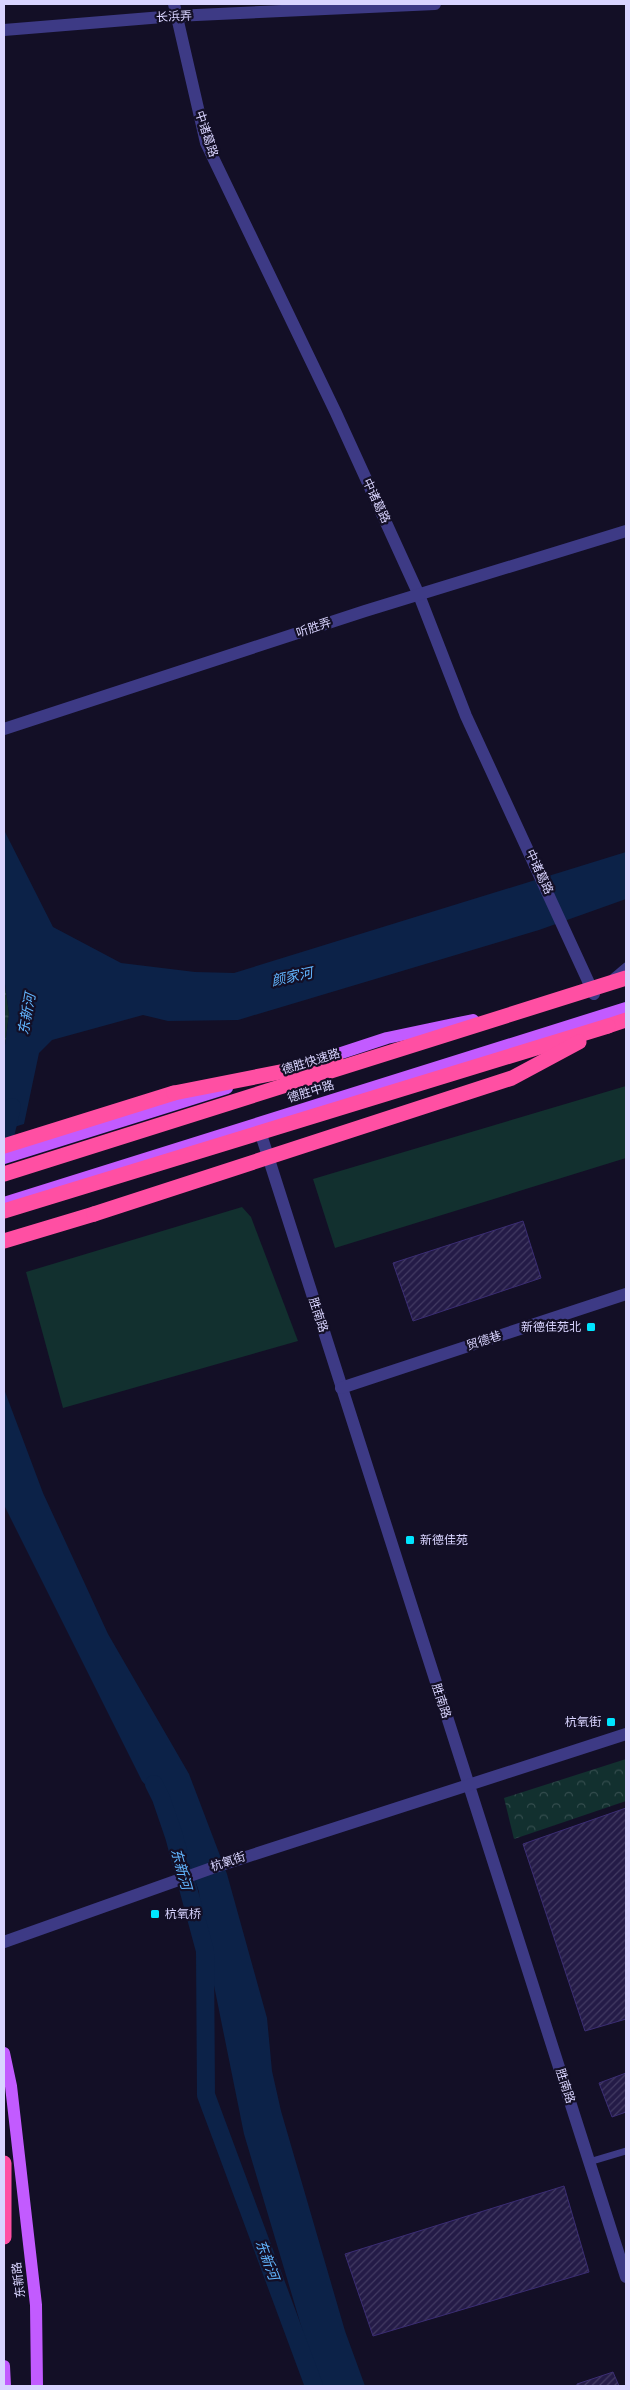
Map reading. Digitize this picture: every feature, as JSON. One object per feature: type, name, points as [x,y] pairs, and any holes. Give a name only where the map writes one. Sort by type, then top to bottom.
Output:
[{"type":"highway","name":"德胜快速路","points":[[4,1174],[626,978]]},
{"type":"highway","points":[[4,1211],[626,1020]]},
{"type":"highway","points":[[4,1241],[512,1078],[608,1026]]},
{"type":"highway","points":[[4,1146],[174,1093],[411,1046]]},
{"type":"highway","points":[[4,2164],[4,2237]]},
{"type":"main road","points":[[4,1158],[387,1038],[626,986]]},
{"type":"main road","name":"德胜中路","points":[[4,1203],[626,1008]]},
{"type":"main road","name":"东新路","points":[[4,2053],[11,2086],[36,2305],[38,2386]]},
{"type":"main road","points":[[4,2366],[5,2386]]},
{"type":"street","name":"长浜弄","points":[[4,30],[174,10],[435,4]]},
{"type":"street","name":"中诸葛路","points":[[174,10],[206,143],[268,276],[336,413],[419,595],[466,716],[594,994]]},
{"type":"street","name":"听胜弄","points":[[4,729],[626,530]]},
{"type":"street","name":"胜南路","points":[[257,1124],[626,2277]]},
{"type":"street","name":"贸德巷","points":[[341,1388],[626,1294]]},
{"type":"street","name":"杭氧街","points":[[4,1942],[158,1886],[626,1734]]},
{"type":"lane","points":[[594,994],[626,966]]},
{"type":"lane","points":[[589,2162],[626,2151]]},
{"type":"green space","points":[[4,977],[9,1014],[4,1053]]},
{"type":"green space","points":[[626,1086],[626,1158],[335,1248],[313,1179]]},
{"type":"green space","points":[[242,1207],[251,1217],[298,1341],[63,1408],[26,1272]]},
{"type":"green space","points":[[626,1759],[626,1801],[514,1839],[504,1798]]},
{"type":"water","name":"颜家河","points":[[4,830],[53,927],[121,963],[195,972],[234,973],[626,852],[626,899],[539,930],[238,1020],[168,1021],[143,1015],[52,1040],[39,1053],[24,1124],[4,1130],[4,1053],[9,1014],[4,977]]},
{"type":"water","points":[[4,1389],[43,1493],[108,1634],[189,1774],[227,1874],[267,2018],[272,2071],[281,2111],[345,2331],[365,2386],[319,2386],[244,2134],[201,1921],[199,1892],[175,1818],[142,1781],[4,1505]]},
{"type":"building","points":[[523,1221],[541,1278],[413,1321],[393,1263]]},
{"type":"building","points":[[626,1808],[626,2019],[585,2031],[523,1844]]},
{"type":"building","points":[[626,2073],[626,2112],[612,2117],[599,2083]]},
{"type":"building","points":[[564,2186],[589,2272],[373,2336],[345,2254]]},
{"type":"building","points":[[613,2372],[619,2386],[577,2386],[577,2384]]},
{"type":"waterway","name":"东新河","points":[[4,1140],[12,1107]]},
{"type":"waterway","name":"东新河","points":[[154,1784],[161,1798],[174,1836],[205,1951],[206,2095],[314,2386]]},
{"type":"place","name":"新德佳苑北","points":[[591,1327]]},
{"type":"place","name":"新德佳苑","points":[[410,1540]]},
{"type":"place","name":"杭氧街","points":[[611,1722]]},
{"type":"place","name":"杭氧桥","points":[[155,1914]]}]
